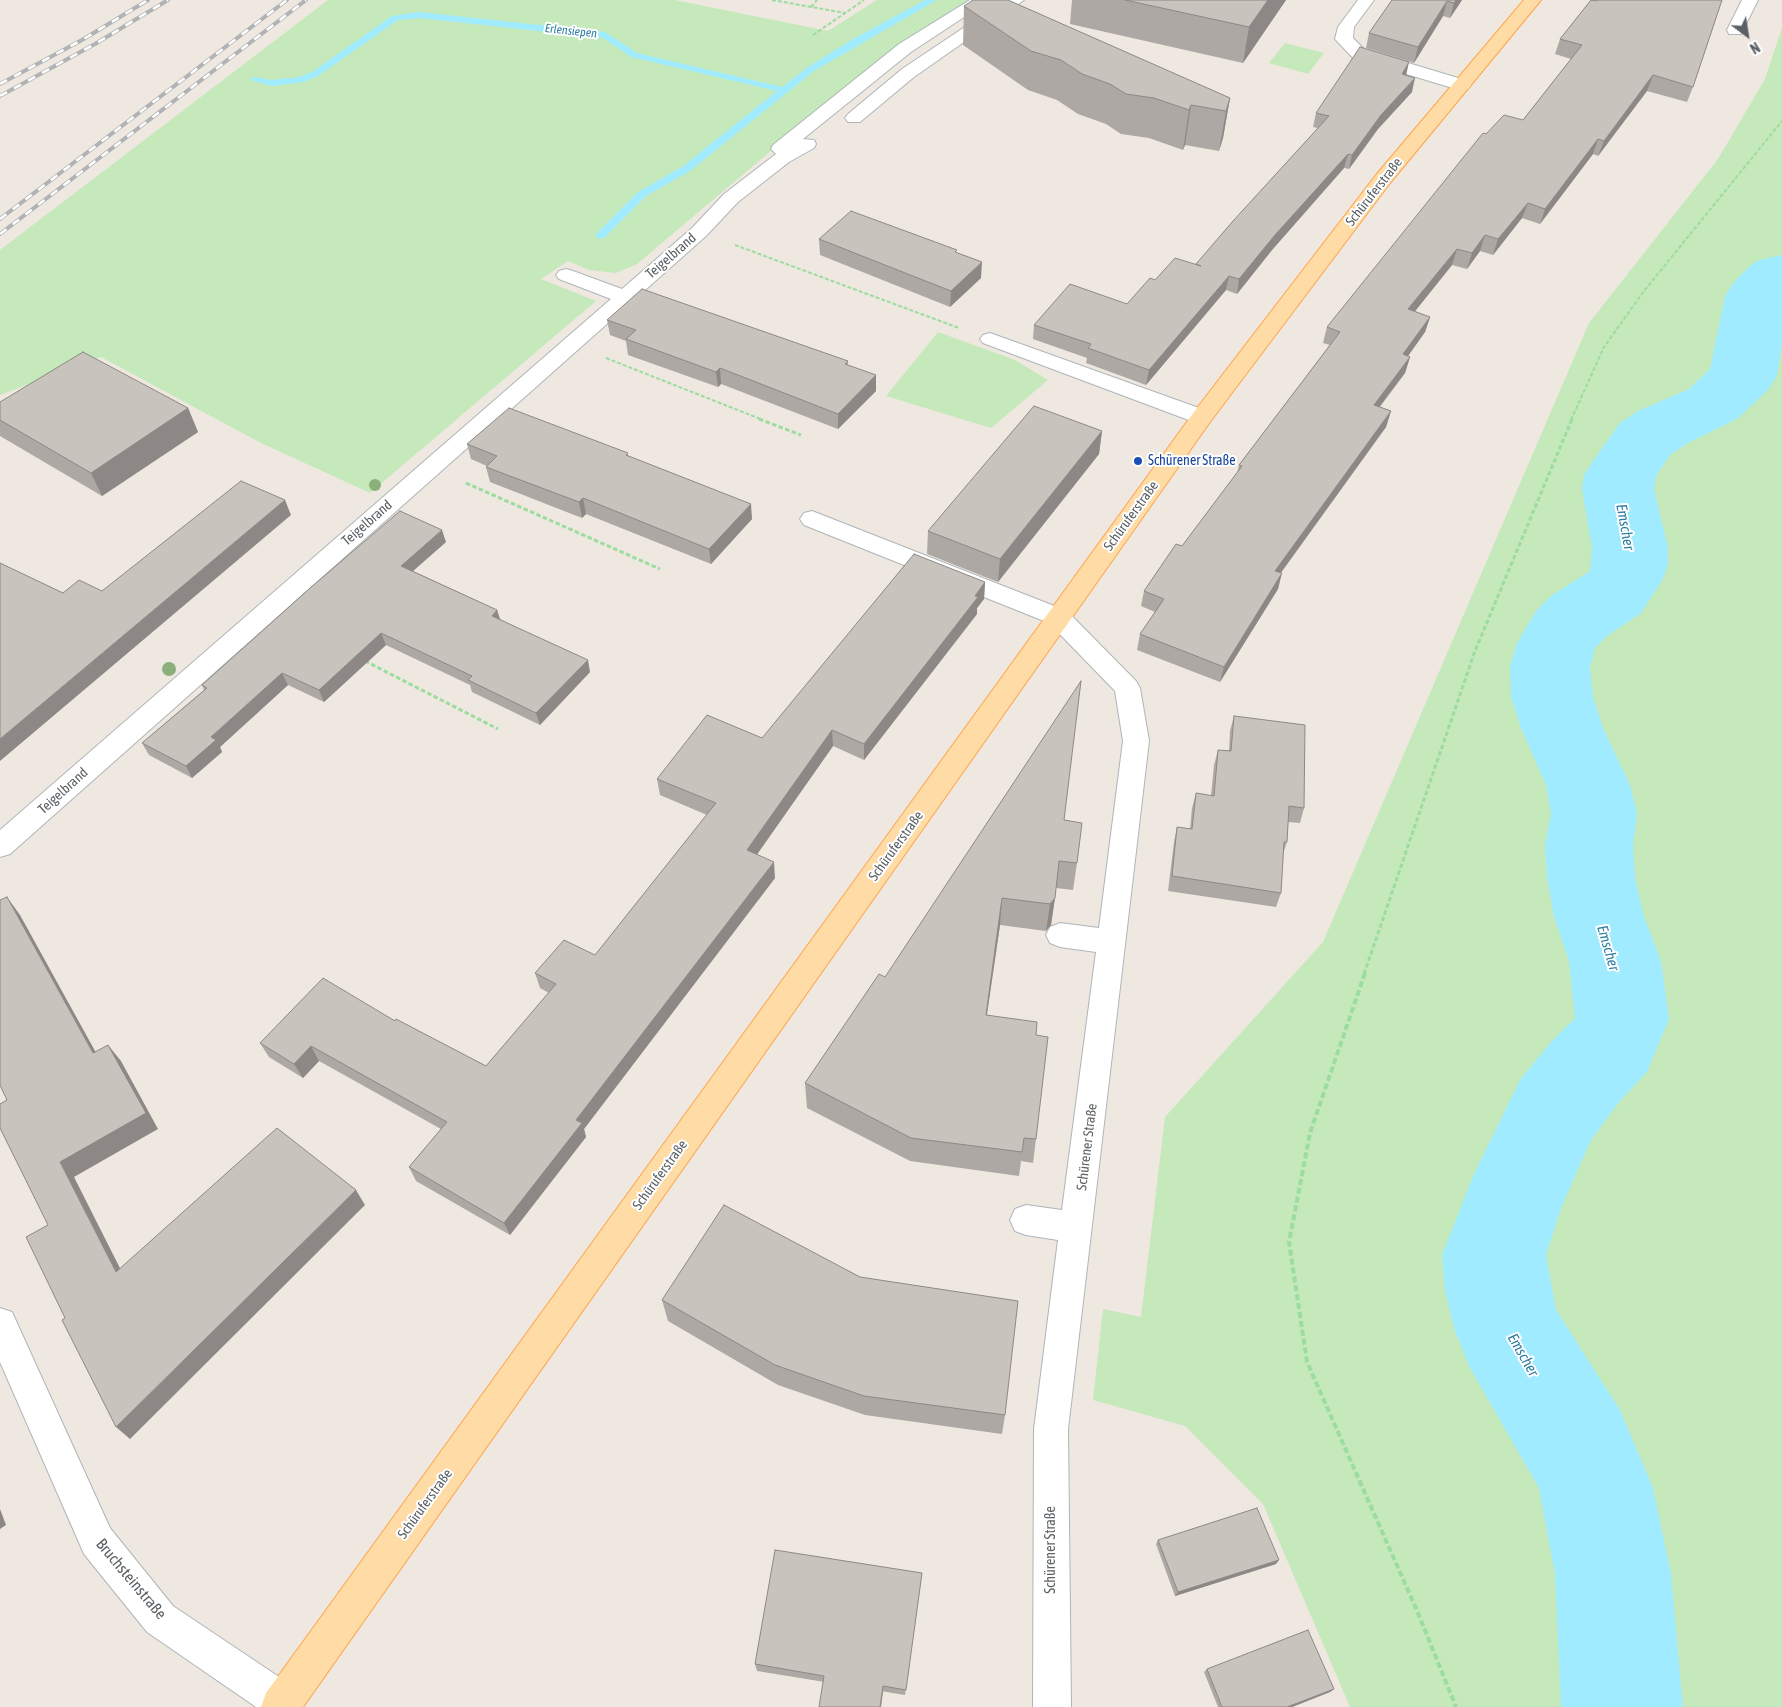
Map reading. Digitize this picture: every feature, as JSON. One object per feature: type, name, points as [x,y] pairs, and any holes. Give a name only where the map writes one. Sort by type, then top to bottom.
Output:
[{"type":"main road","name":"Schüruferstraße","points":[[281,1705],[1202,417],[1383,179],[1533,0]]},
{"type":"street","points":[[756,177],[762,164],[905,48],[982,0]]},
{"type":"street","points":[[854,118],[908,73],[1016,0]]},
{"type":"street","points":[[1366,0],[1346,27],[1344,39],[1359,54],[1462,85]]},
{"type":"street","points":[[1735,30],[1750,0]]},
{"type":"street","points":[[756,177],[782,158],[807,144]]},
{"type":"street","name":"Teigelbrand","points":[[0,846],[272,605],[436,464],[699,232],[731,198],[756,177]]},
{"type":"street","points":[[566,274],[625,297]]},
{"type":"street","points":[[990,339],[1202,417]]},
{"type":"street","points":[[812,519],[1058,617]]},
{"type":"street","name":"Schürener Straße","points":[[1052,1707],[1051,1429],[1136,742],[1127,688],[1058,617]]},
{"type":"street","points":[[1060,936],[1112,942]]},
{"type":"street","points":[[1026,1220],[1077,1227]]},
{"type":"street","name":"Bruchsteinstraße","points":[[0,1324],[96,1541],[160,1618],[281,1705]]},
{"type":"path","points":[[772,0],[845,13]]},
{"type":"path","points":[[811,7],[817,0]]},
{"type":"path","points":[[813,35],[864,0]]},
{"type":"path","points":[[1456,1707],[1414,1604],[1307,1362],[1289,1242],[1310,1133],[1475,651],[1550,466],[1604,346],[1644,291],[1782,120]]},
{"type":"path","points":[[699,232],[990,339]]},
{"type":"path","points":[[571,344],[801,435]]},
{"type":"path","points":[[436,464],[474,489],[660,570]]},
{"type":"path","points":[[361,660],[498,729]]},
{"type":"green space","points":[[328,0],[675,0],[828,31],[877,0],[974,0],[889,51],[637,264],[616,273],[589,270],[568,261],[541,279],[596,301],[370,493],[259,442],[101,357],[0,395],[0,250]]},
{"type":"green space","points":[[1782,28],[1782,1707],[1350,1707],[1263,1504],[1185,1426],[1093,1400],[1103,1309],[1141,1317],[1165,1117],[1323,942],[1589,323],[1718,159],[1765,79]]},
{"type":"green space","points":[[1285,43],[1324,53],[1308,74],[1269,63]]},
{"type":"green space","points":[[938,332],[1015,360],[1048,380],[991,428],[886,396]]},
{"type":"building","points":[[973,0],[1008,0],[1230,98],[1226,111],[1191,105],[1189,110],[1154,98],[1126,94],[1110,84],[1082,74],[1061,60],[1031,51],[964,6]]},
{"type":"building","points":[[1125,0],[1268,0],[1249,27]]},
{"type":"building","points":[[1392,0],[1456,0],[1454,3],[1447,1],[1418,47],[1369,33]]},
{"type":"building","points":[[1591,0],[1722,0],[1693,87],[1653,75],[1604,141],[1598,139],[1545,209],[1528,203],[1498,239],[1485,235],[1472,253],[1457,249],[1408,309],[1430,317],[1403,354],[1410,357],[1374,405],[1391,411],[1275,571],[1282,573],[1224,667],[1140,634],[1164,599],[1144,591],[1176,544],[1182,546],[1242,466],[1239,465],[1340,332],[1327,327],[1483,133],[1486,134],[1504,115],[1523,120],[1582,45],[1560,39]]},
{"type":"building","points":[[1360,47],[1409,62],[1402,74],[1415,78],[1381,115],[1352,155],[1348,154],[1275,235],[1239,279],[1229,276],[1149,370],[1088,348],[1091,344],[1034,325],[1070,284],[1127,304],[1150,278],[1155,280],[1175,258],[1201,266],[1196,264],[1329,116],[1316,113]]},
{"type":"building","points":[[851,211],[957,250],[955,252],[982,262],[951,291],[819,239]]},
{"type":"building","points":[[642,289],[848,361],[845,364],[876,375],[838,414],[720,368],[716,372],[626,339],[636,330],[607,320]]},
{"type":"building","points":[[83,352],[188,408],[91,473],[0,420],[0,402]]},
{"type":"building","points":[[1034,406],[1102,431],[1000,559],[928,531]]},
{"type":"building","points":[[509,408],[628,453],[626,455],[751,504],[709,549],[583,498],[579,502],[486,467],[497,456],[467,444]]},
{"type":"building","points":[[241,481],[285,500],[0,739],[0,563],[63,593],[79,580],[102,591]]},
{"type":"building","points":[[400,511],[442,530],[401,566],[497,610],[492,616],[588,660],[536,713],[468,680],[472,676],[381,633],[319,690],[282,673],[211,737],[216,740],[186,766],[142,743],[207,688],[202,685]]},
{"type":"building","points":[[914,554],[985,582],[975,596],[978,597],[864,744],[832,730],[747,850],[774,862],[576,1120],[582,1123],[504,1223],[409,1167],[447,1122],[311,1046],[294,1064],[260,1043],[323,978],[395,1021],[396,1019],[486,1066],[556,984],[535,973],[564,940],[595,955],[716,803],[657,779],[707,715],[762,738]]},
{"type":"building","points":[[1081,681],[1064,820],[1082,823],[1077,863],[1059,861],[1055,898],[1050,904],[1002,898],[986,1015],[1037,1022],[1036,1035],[1048,1037],[1036,1139],[1024,1138],[1022,1152],[911,1138],[805,1083],[879,974],[885,977]]},
{"type":"building","points":[[1234,716],[1305,725],[1304,808],[1289,806],[1287,842],[1284,842],[1281,893],[1172,876],[1177,827],[1192,829],[1196,793],[1214,796],[1218,750],[1231,751]]},
{"type":"building","points":[[7,897],[93,1053],[108,1045],[146,1113],[60,1162],[116,1272],[277,1128],[356,1190],[116,1427],[62,1320],[65,1318],[26,1237],[48,1225],[0,1128],[0,1104],[7,1100],[0,1085],[0,900]]},
{"type":"building","points":[[724,1205],[860,1277],[1018,1301],[1005,1415],[864,1396],[775,1365],[662,1300]]},
{"type":"building","points":[[1257,1508],[1279,1560],[1178,1592],[1158,1540]]},
{"type":"building","points":[[775,1550],[922,1573],[906,1690],[883,1686],[880,1707],[819,1707],[824,1676],[755,1664]]},
{"type":"building","points":[[1308,1630],[1334,1689],[1287,1707],[1222,1707],[1207,1669]]},
{"type":"waterway","name":"Erlensiepen","points":[[784,90],[811,69],[856,41],[932,0]]},
{"type":"waterway","name":"Erlensiepen","points":[[255,80],[272,83],[301,80],[315,74],[395,18],[419,15],[605,35],[634,55],[784,90]]},
{"type":"waterway","points":[[600,236],[642,194],[686,169],[784,90]]},
{"type":"waterway","name":"Emscher","points":[[1622,1707],[1613,1574],[1596,1488],[1580,1450],[1508,1331],[1498,1291],[1494,1255],[1510,1207],[1555,1111],[1585,1072],[1613,1043],[1622,1019],[1615,961],[1599,917],[1591,877],[1589,845],[1594,814],[1588,785],[1562,728],[1552,697],[1550,667],[1556,645],[1564,631],[1579,616],[1614,594],[1625,579],[1630,564],[1630,548],[1618,489],[1620,475],[1645,439],[1663,427],[1713,404],[1743,376],[1757,296],[1774,279],[1782,274]]},
{"type":"railway","points":[[0,84],[82,40],[148,0]]},
{"type":"railway","points":[[0,96],[95,44],[168,0]]},
{"type":"railway","points":[[0,219],[287,0]]},
{"type":"railway","points":[[0,234],[306,0]]},
{"type":"place","name":"Schürener Straße","points":[[1138,461]]}]
